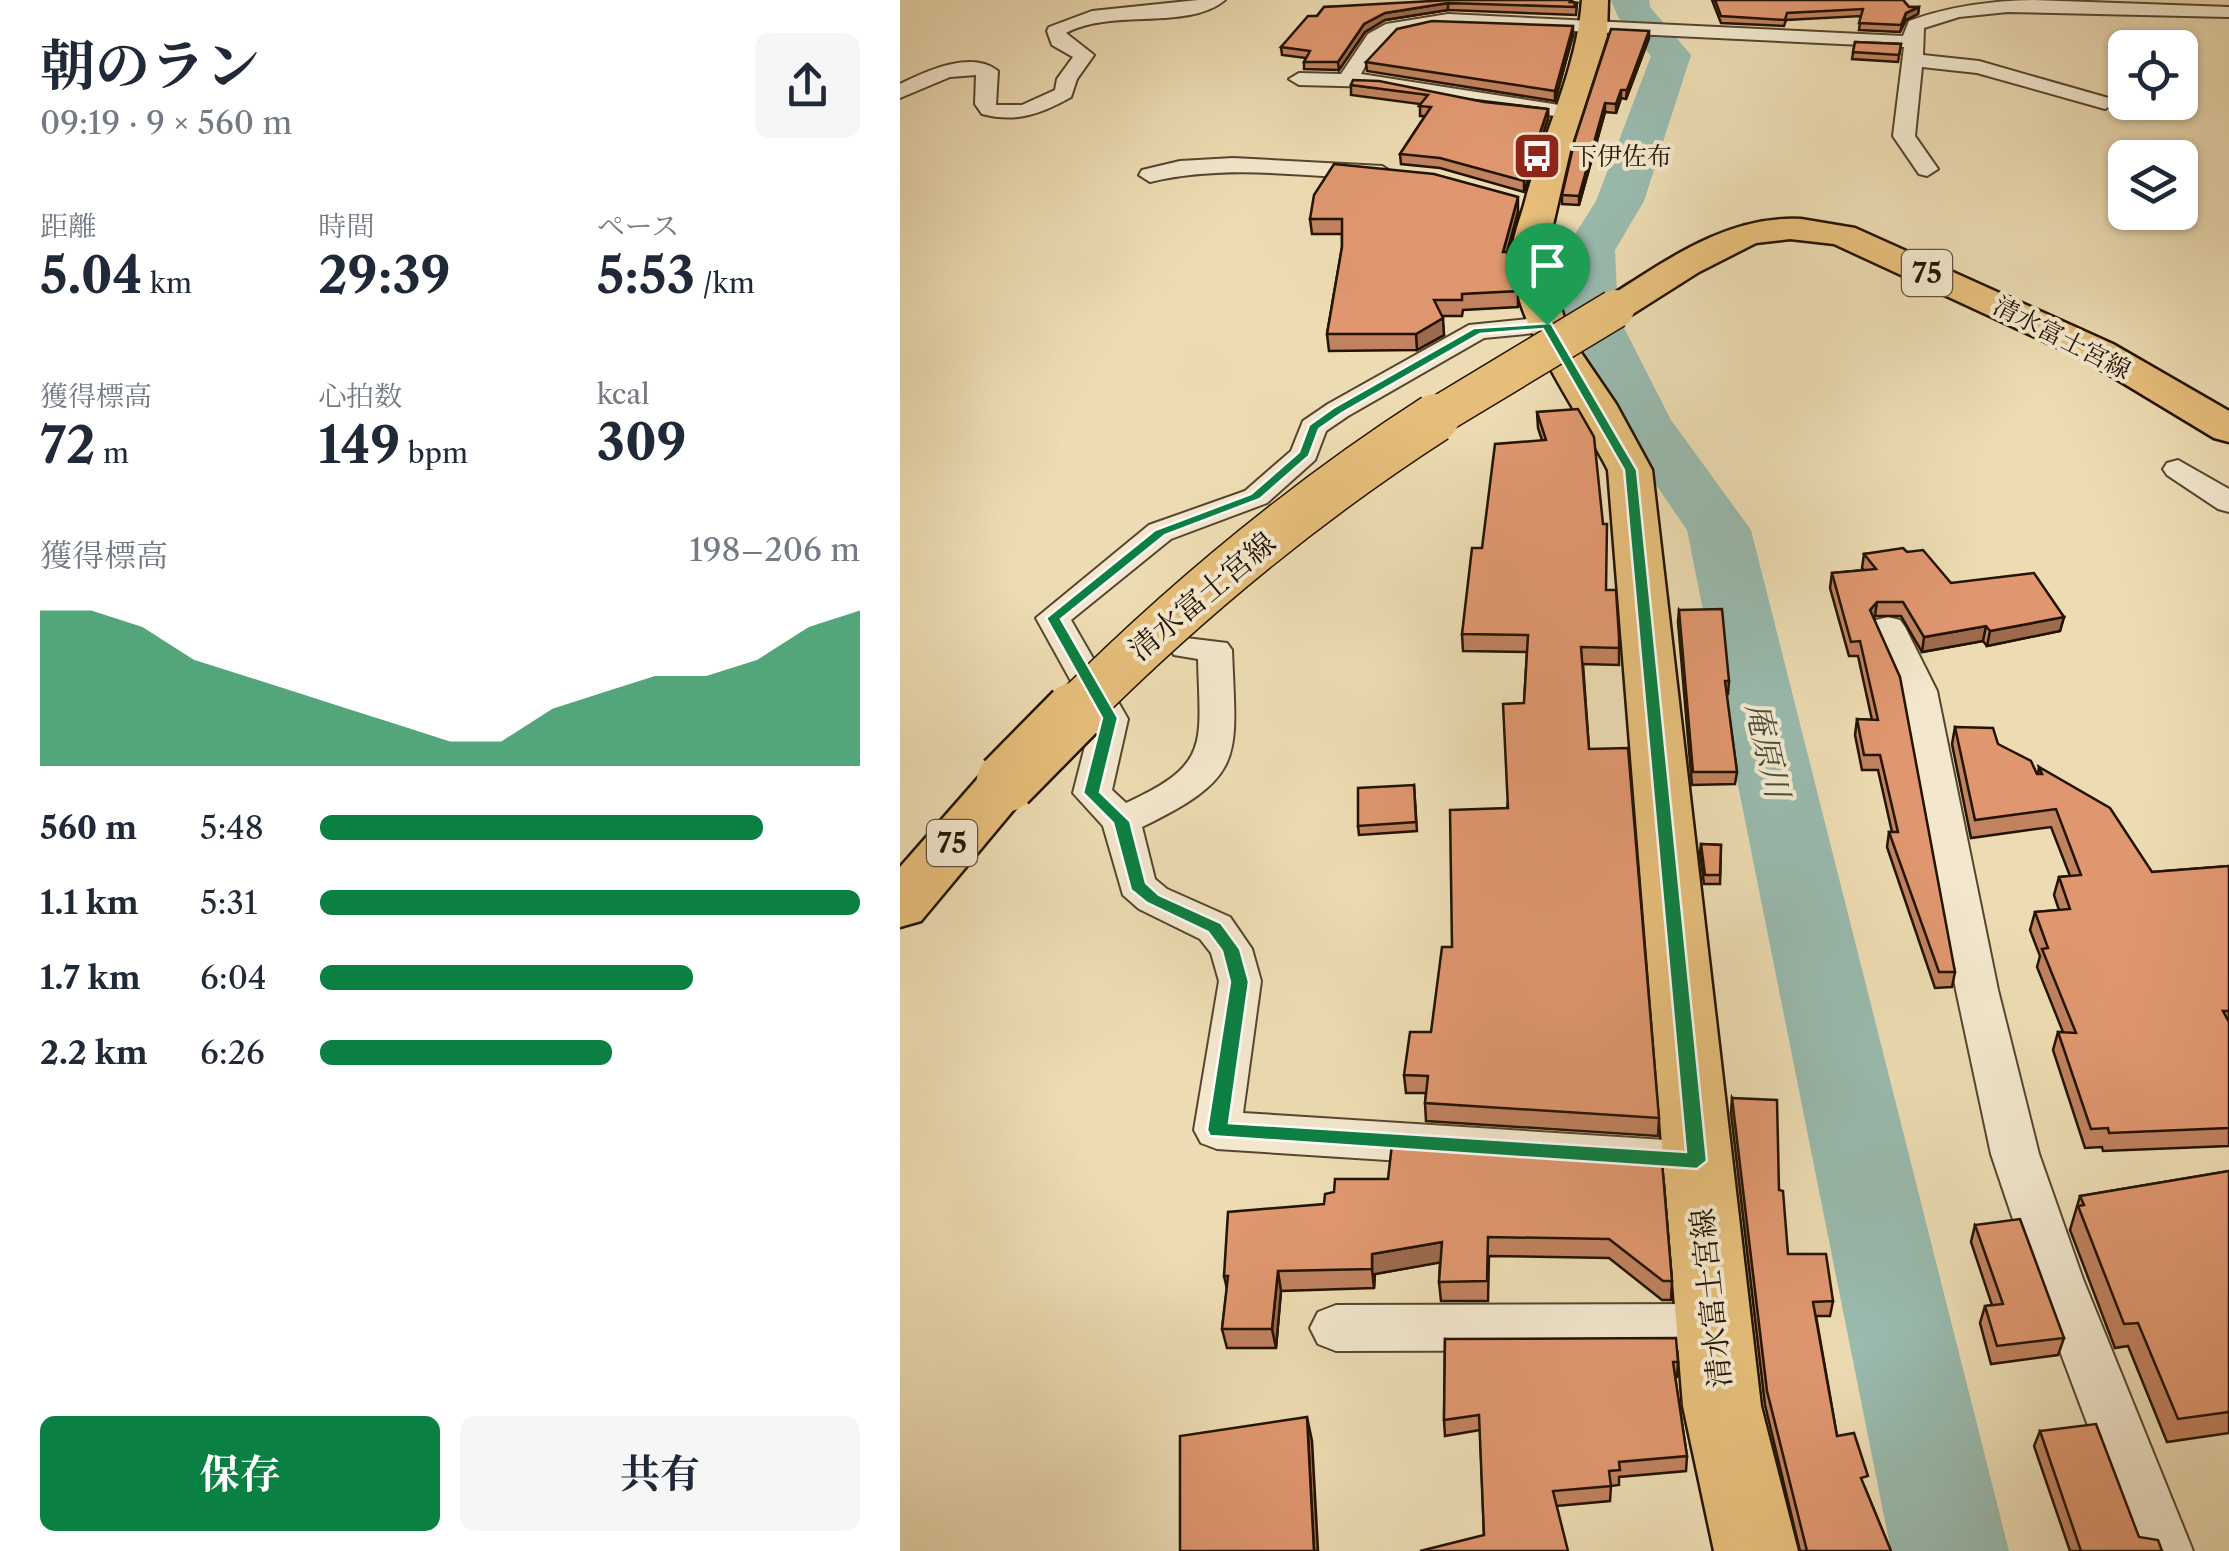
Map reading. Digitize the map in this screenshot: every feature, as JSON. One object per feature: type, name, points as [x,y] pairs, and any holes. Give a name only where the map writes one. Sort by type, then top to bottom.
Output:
[{"type":"main road","name":"清水富士宮線","points":[[1594,17],[1532,205],[1530,270],[1547,325],[1630,470],[1722,1406],[1756,1551]]},
{"type":"main road","name":"清水富士宮線","points":[[900,906],[1006,782],[1152,635],[1340,482],[1495,380],[1674,272],[1755,231],[1804,230],[1843,235],[2099,352],[2225,442]]},
{"type":"street","points":[[900,92],[944,72],[978,68],[988,70],[990,76],[985,104],[989,110],[1020,114],[1034,110],[1064,93],[1067,79],[1084,55],[1059,41],[1056,31],[1063,24],[1106,10],[1198,6],[1216,0]]},
{"type":"street","points":[[1926,169],[1904,136],[1916,25],[1928,16],[1967,5],[2026,2],[2229,12]]},
{"type":"street","points":[[1360,81],[1350,77],[1354,67],[1372,39],[1387,31],[1462,18],[1594,17],[1912,51],[2105,103]]},
{"type":"street","points":[[1299,79],[1360,81],[1565,111]]},
{"type":"street","points":[[1150,175],[1180,168],[1232,165],[1338,168],[1406,175]]},
{"type":"street","points":[[1547,325],[1478,331],[1338,410],[1313,428],[1304,454],[1256,496],[1160,532],[1053,618],[1110,718],[1092,793],[1121,821],[1138,886],[1153,899],[1215,928],[1231,949],[1240,982],[1218,1130],[1697,1161]]},
{"type":"street","points":[[2178,469],[2229,503]]},
{"type":"street","points":[[1888,627],[1918,691],[1976,990],[2015,1154],[2058,1278],[2164,1551]]},
{"type":"street","points":[[1121,821],[1182,789],[1206,770],[1214,750],[1215,650],[1186,648]]},
{"type":"street","points":[[1336,1328],[1713,1326]]},
{"type":"building","points":[[1450,0],[1577,3],[1573,7],[1448,3],[1385,13],[1364,24],[1338,62],[1304,62],[1310,51],[1281,47],[1308,16],[1317,16],[1324,7]]},
{"type":"building","points":[[1715,0],[1903,0],[1909,7],[1919,7],[1906,13],[1901,25],[1859,23],[1863,9],[1787,13],[1785,20],[1721,16]]},
{"type":"building","points":[[1432,21],[1573,26],[1555,91],[1366,62],[1397,29]]},
{"type":"building","points":[[1611,29],[1649,31],[1627,90],[1621,90],[1616,104],[1605,103],[1579,196],[1562,195],[1575,139]]},
{"type":"building","points":[[1855,42],[1901,44],[1899,55],[1853,52]]},
{"type":"building","points":[[1353,80],[1548,109],[1524,181],[1440,158],[1400,154],[1431,107],[1419,106],[1428,95],[1351,85]]},
{"type":"building","points":[[1334,164],[1434,174],[1518,197],[1503,252],[1507,252],[1518,291],[1434,300],[1443,318],[1416,334],[1327,334],[1342,247],[1342,219],[1310,219],[1314,195]]},
{"type":"building","points":[[1578,409],[1594,437],[1603,524],[1607,524],[1606,590],[1616,590],[1619,637],[1619,648],[1581,647],[1589,749],[1628,748],[1659,1118],[1425,1103],[1428,1076],[1404,1075],[1410,1032],[1431,1032],[1442,947],[1452,947],[1450,810],[1508,808],[1503,704],[1524,703],[1528,635],[1462,634],[1472,548],[1482,548],[1495,444],[1546,440],[1537,412]]},
{"type":"building","points":[[1903,548],[1907,552],[1923,550],[1951,583],[2034,573],[2064,617],[1990,631],[1986,626],[1924,637],[1903,602],[1877,602],[1870,610],[1900,677],[1955,972],[1939,972],[1889,832],[1898,832],[1880,755],[1864,755],[1857,719],[1878,720],[1860,641],[1851,642],[1832,573],[1876,569],[1864,554]]},
{"type":"building","points":[[1722,609],[1729,681],[1725,681],[1737,772],[1693,772],[1679,610]]},
{"type":"building","points":[[1955,727],[1993,728],[1998,744],[2031,761],[2037,774],[2042,774],[2039,767],[2110,808],[2152,872],[2229,866],[2229,1011],[2223,1011],[2229,1022],[2229,1128],[2109,1133],[2108,1128],[2091,1129],[2058,1032],[2076,1033],[2042,949],[2048,948],[2035,912],[2070,909],[2059,877],[2081,875],[2056,809],[1975,820]]},
{"type":"building","points":[[1414,785],[1416,822],[1358,826],[1358,788]]},
{"type":"building","points":[[1701,844],[1721,845],[1720,875],[1705,875]]},
{"type":"building","points":[[1732,1098],[1777,1100],[1779,1190],[1783,1191],[1788,1254],[1826,1254],[1833,1301],[1813,1302],[1837,1436],[1854,1433],[1868,1476],[1861,1478],[1891,1551],[1807,1551],[1767,1391]]},
{"type":"building","points":[[1392,1144],[1662,1162],[1672,1281],[1663,1281],[1609,1239],[1488,1237],[1487,1281],[1439,1282],[1442,1242],[1372,1254],[1372,1269],[1278,1271],[1272,1329],[1222,1329],[1228,1276],[1224,1276],[1228,1212],[1324,1204],[1325,1194],[1334,1192],[1335,1179],[1388,1179]]},
{"type":"building","points":[[2229,1171],[2229,1412],[2178,1419],[2138,1323],[2124,1324],[2078,1206],[2084,1205],[2080,1196]]},
{"type":"building","points":[[2020,1219],[2064,1338],[1997,1346],[1985,1306],[2003,1304],[1975,1225]]},
{"type":"building","points":[[1676,1338],[1678,1362],[1673,1362],[1687,1456],[1619,1462],[1620,1470],[1609,1471],[1611,1486],[1553,1491],[1568,1551],[1420,1551],[1484,1535],[1479,1415],[1444,1420],[1445,1339]]},
{"type":"building","points":[[1307,1417],[1314,1551],[1180,1551],[1180,1436]]},
{"type":"building","points":[[2096,1424],[2139,1537],[2158,1540],[2162,1551],[2081,1551],[2040,1431]]},
{"type":"waterway","name":"庵原川","points":[[1630,0],[1631,9],[1671,55],[1620,201],[1590,250],[1591,316],[1643,422],[1719,530],[1950,1551]]},
{"type":"place","name":"下伊佐布","points":[[1537,156]]},
{"type":"route","points":[[1547,325],[1630,470],[1697,1161],[1218,1130],[1240,982],[1231,949],[1215,928],[1153,899],[1138,886],[1121,821],[1092,793],[1110,718],[1053,618],[1160,532],[1256,496],[1304,454],[1313,428],[1338,410],[1478,331],[1547,325]]}]
